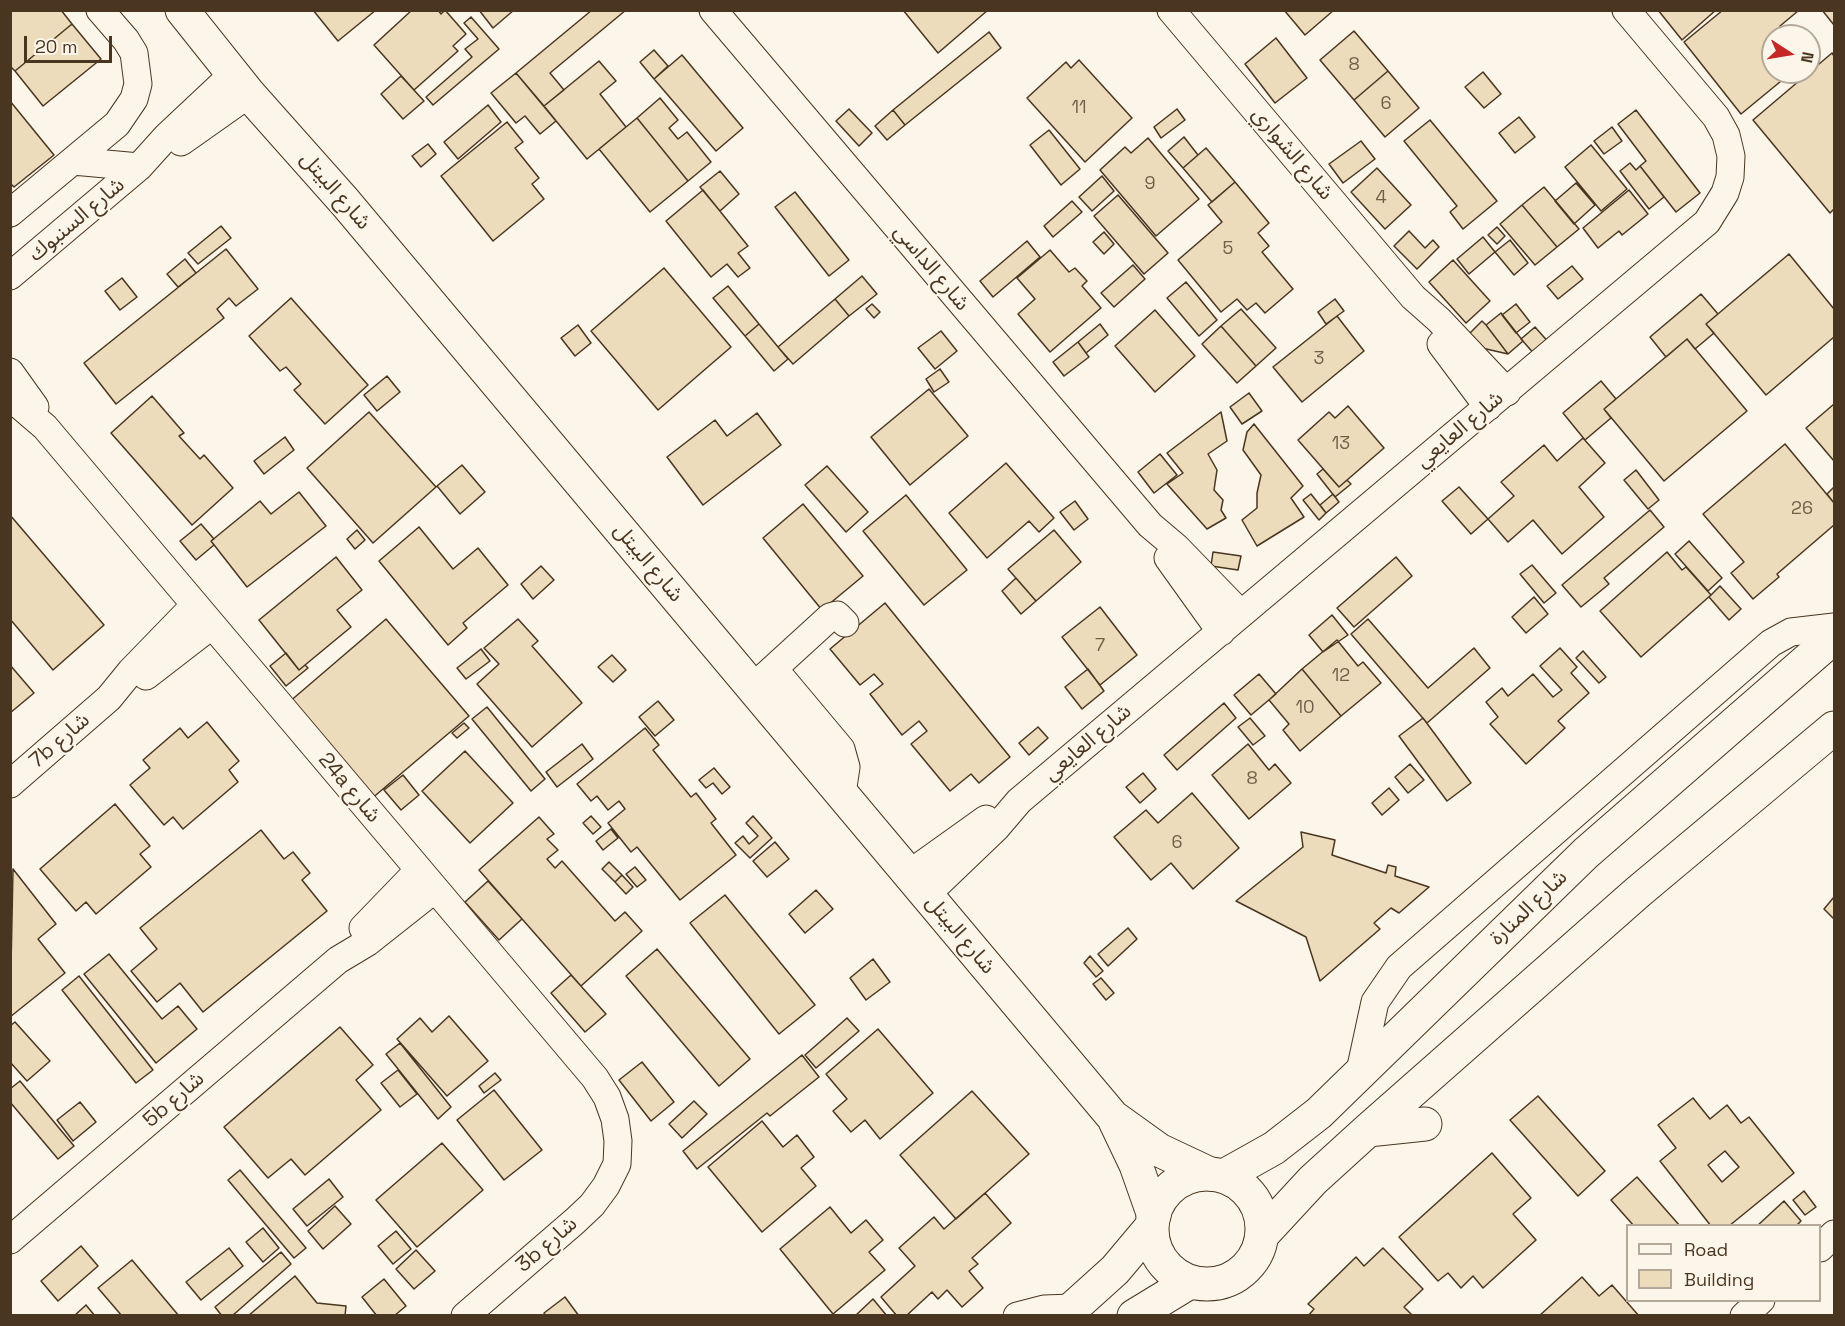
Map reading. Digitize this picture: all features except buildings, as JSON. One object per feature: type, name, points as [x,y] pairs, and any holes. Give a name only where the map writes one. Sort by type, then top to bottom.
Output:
[{"type":"main road","name":"شارع البيتل","points":[[182,10],[241,84],[763,678],[842,794],[1113,1117],[1159,1150],[1217,1175]]},
{"type":"main road","name":"شارع المنارة","points":[[1217,1175],[1297,1132],[1359,1076],[1586,853],[1834,638]]},
{"type":"main road","points":[[1263,1234],[1313,1180],[1368,1130],[1638,892],[1834,728]]},
{"type":"main road","name":"شارع البيتل","points":[[1113,1117],[1136,1165],[1153,1221]]},
{"type":"main road","points":[[1368,1130],[1425,1124]]},
{"type":"main road","points":[[1068,1312],[1115,1270],[1153,1221],[1169,1190],[1184,1179],[1217,1175],[1239,1184],[1253,1198],[1261,1215],[1263,1234],[1259,1250],[1238,1276],[1223,1283],[1206,1285],[1190,1282],[1174,1274],[1162,1261],[1154,1245],[1153,1221]]},
{"type":"main road","points":[[1134,1316],[1190,1282]]},
{"type":"street","points":[[10,213],[73,161],[127,112],[138,84],[134,53],[100,10]]},
{"type":"street","name":"شارع الداسي","points":[[713,10],[1150,525],[1176,547],[1242,614]]},
{"type":"street","name":"شارع الشواري","points":[[1171,10],[1413,297],[1440,320],[1497,399]]},
{"type":"street","name":"شارع العايعي","points":[[917,884],[996,828],[1019,801],[1695,234],[1712,215],[1725,193],[1730,177],[1731,156],[1726,135],[1716,117],[1626,10]]},
{"type":"street","name":"شارع السنبوك","points":[[10,276],[142,165],[165,153],[241,84]]},
{"type":"street","points":[[73,161],[142,165]]},
{"type":"street","name":"24a شارع","points":[[10,372],[34,406],[45,427]]},
{"type":"street","name":"24a شارع","points":[[10,397],[45,427],[595,1078],[607,1097],[615,1119],[618,1141],[617,1164]]},
{"type":"street","name":"شارع الداسي","points":[[1150,525],[1166,556],[1221,632]]},
{"type":"street","name":"7b شارع","points":[[10,784],[109,698],[140,681],[204,615]]},
{"type":"street","points":[[763,678],[830,617],[837,615],[845,623]]},
{"type":"street","points":[[1359,1076],[1375,1002],[1399,968],[1771,643],[1791,632],[1834,627]]},
{"type":"street","name":"5b شارع","points":[[10,1240],[338,960],[368,942],[427,879]]},
{"type":"street","name":"3b شارع","points":[[465,1316],[592,1205],[617,1164]]},
{"type":"street","points":[[1821,1247],[1834,1234]]},
{"type":"street","points":[[1744,1316],[1759,1302]]},
{"type":"street","points":[[1017,1316],[1036,1310],[1068,1312]]}]
